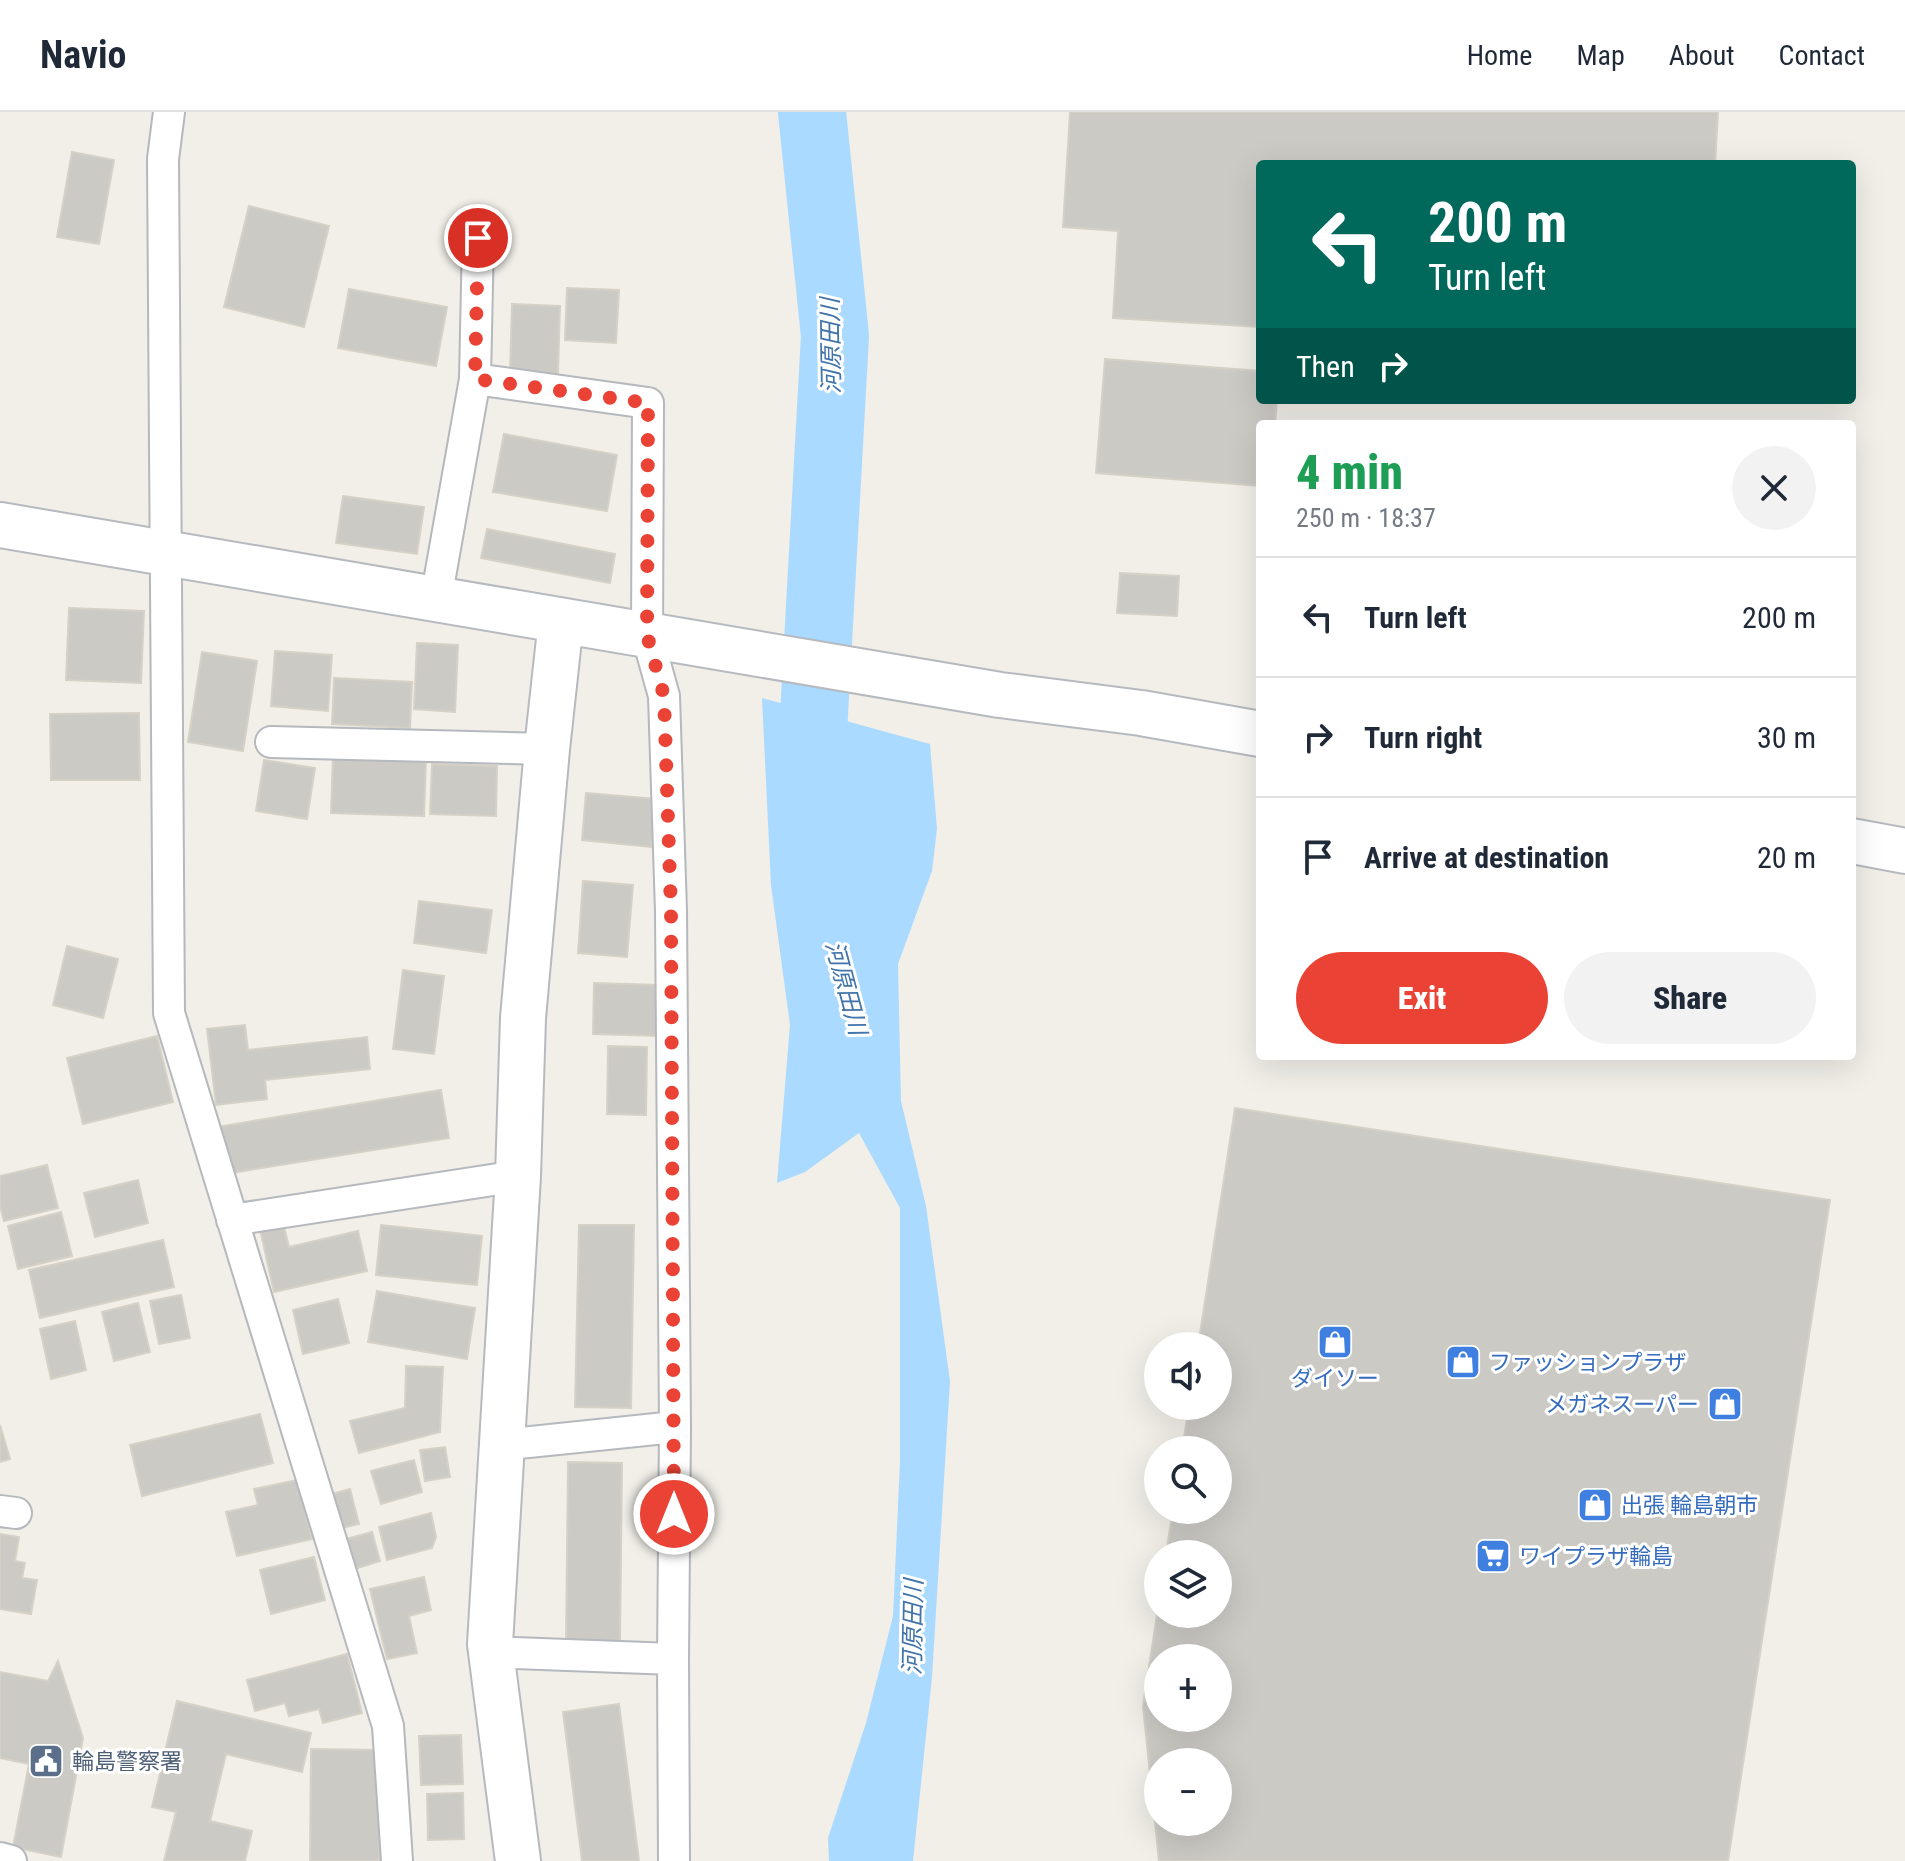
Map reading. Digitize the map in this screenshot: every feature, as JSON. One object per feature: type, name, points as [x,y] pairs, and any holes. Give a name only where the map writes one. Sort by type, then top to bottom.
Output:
[{"type":"street","points":[[169,112],[163,159],[169,1013],[388,1726],[397,1861]]},
{"type":"street","points":[[436,599],[475,379],[478,238]]},
{"type":"street","points":[[475,379],[648,403],[647,635],[664,696],[671,911],[674,1861]]},
{"type":"street","points":[[0,525],[718,648],[1256,733]]},
{"type":"street","points":[[518,1861],[490,1652],[518,1176],[523,1018],[561,621]]},
{"type":"street","points":[[271,742],[547,749]]},
{"type":"street","points":[[1856,842],[1905,851]]},
{"type":"street","points":[[232,1220],[518,1176]]},
{"type":"street","points":[[501,1445],[675,1427]]},
{"type":"street","points":[[490,1652],[673,1659]]},
{"type":"street","points":[[0,1858],[11,1861]]},
{"type":"water","points":[[762,698],[930,744],[937,829],[932,871],[898,964],[901,1101],[926,1206],[950,1381],[932,1677],[913,1861],[829,1861],[828,1838],[866,1723],[893,1616],[900,1462],[900,1208],[859,1133],[805,1172],[777,1183],[790,1025],[771,885]]},
{"type":"building","points":[[1070,112],[1718,112],[1715,160],[1256,160],[1256,327],[1113,318],[1118,231],[1063,227]]},
{"type":"building","points":[[72,152],[114,160],[99,244],[57,237]]},
{"type":"building","points":[[249,206],[329,226],[304,327],[224,307]]},
{"type":"building","points":[[567,288],[619,290],[616,343],[565,340]]},
{"type":"building","points":[[349,289],[447,307],[436,366],[338,348]]},
{"type":"building","points":[[512,304],[560,306],[558,374],[510,372]]},
{"type":"building","points":[[1105,359],[1256,371],[1256,404],[1277,404],[1275,420],[1256,420],[1256,486],[1096,473]]},
{"type":"building","points":[[504,434],[617,455],[607,511],[493,492]]},
{"type":"building","points":[[343,496],[424,507],[417,554],[336,543]]},
{"type":"building","points":[[487,529],[615,554],[610,583],[481,558]]},
{"type":"building","points":[[1120,573],[1179,576],[1177,616],[1117,613]]},
{"type":"building","points":[[69,608],[144,611],[141,683],[66,680]]},
{"type":"building","points":[[417,643],[458,645],[455,712],[414,709]]},
{"type":"building","points":[[275,651],[332,655],[328,711],[271,706]]},
{"type":"building","points":[[202,652],[257,661],[243,751],[188,742]]},
{"type":"building","points":[[334,678],[412,682],[410,728],[332,724]]},
{"type":"building","points":[[139,713],[140,780],[51,780],[50,714]]},
{"type":"building","points":[[333,756],[426,760],[424,816],[331,813]]},
{"type":"building","points":[[264,760],[315,768],[307,819],[256,811]]},
{"type":"building","points":[[432,764],[497,766],[496,816],[430,814]]},
{"type":"building","points":[[586,793],[656,799],[651,847],[582,840]]},
{"type":"building","points":[[583,881],[633,885],[627,957],[578,953]]},
{"type":"building","points":[[419,901],[492,910],[486,953],[414,943]]},
{"type":"building","points":[[67,946],[118,959],[103,1018],[53,1005]]},
{"type":"building","points":[[403,970],[444,976],[434,1054],[393,1049]]},
{"type":"building","points":[[594,983],[660,985],[658,1036],[593,1034]]},
{"type":"building","points":[[245,1025],[248,1050],[367,1037],[370,1069],[265,1080],[267,1099],[216,1105],[207,1029]]},
{"type":"building","points":[[157,1036],[173,1102],[83,1124],[67,1058]]},
{"type":"building","points":[[608,1046],[647,1047],[646,1115],[607,1114]]},
{"type":"building","points":[[441,1090],[449,1138],[225,1174],[217,1127]]},
{"type":"building","points":[[1235,1108],[1830,1200],[1728,1861],[1159,1861],[1156,1836],[1232,1836],[1232,1748],[1147,1748],[1146,1732],[1232,1732],[1232,1644],[1152,1644],[1155,1628],[1232,1628],[1232,1540],[1168,1540],[1171,1524],[1232,1524],[1232,1436],[1184,1436],[1187,1420],[1232,1420],[1232,1332],[1200,1332]]},
{"type":"building","points":[[47,1165],[58,1208],[4,1221],[0,1206],[0,1176]]},
{"type":"building","points":[[138,1180],[148,1223],[95,1237],[84,1193]]},
{"type":"building","points":[[61,1212],[72,1256],[18,1269],[8,1226]]},
{"type":"building","points":[[282,1219],[289,1247],[358,1231],[367,1271],[274,1292],[259,1225]]},
{"type":"building","points":[[381,1225],[482,1236],[477,1285],[376,1275]]},
{"type":"building","points":[[579,1225],[634,1225],[631,1408],[575,1407]]},
{"type":"building","points":[[163,1240],[174,1287],[40,1318],[29,1270]]},
{"type":"building","points":[[377,1291],[475,1308],[467,1359],[368,1342]]},
{"type":"building","points":[[181,1295],[190,1338],[159,1344],[150,1301]]},
{"type":"building","points":[[338,1299],[349,1343],[303,1354],[293,1310]]},
{"type":"building","points":[[138,1303],[150,1352],[114,1361],[102,1312]]},
{"type":"building","points":[[75,1321],[86,1370],[51,1379],[40,1329]]},
{"type":"building","points":[[406,1366],[443,1367],[440,1432],[359,1453],[350,1421],[405,1408]]},
{"type":"building","points":[[260,1414],[273,1463],[142,1496],[130,1445]]},
{"type":"building","points":[[0,1425],[10,1459],[0,1462]]},
{"type":"building","points":[[445,1447],[450,1477],[425,1481],[420,1450]]},
{"type":"building","points":[[414,1460],[422,1492],[381,1504],[371,1471]]},
{"type":"building","points":[[568,1462],[622,1463],[620,1643],[566,1643]]},
{"type":"building","points":[[298,1480],[312,1539],[237,1556],[226,1512],[258,1505],[254,1489]]},
{"type":"building","points":[[350,1489],[359,1524],[337,1529],[328,1495]]},
{"type":"building","points":[[431,1513],[436,1537],[432,1548],[387,1560],[379,1527]]},
{"type":"building","points":[[372,1532],[380,1561],[348,1571],[339,1541]]},
{"type":"building","points":[[0,1534],[19,1537],[15,1561],[25,1563],[22,1578],[37,1580],[31,1614],[0,1609]]},
{"type":"building","points":[[314,1557],[325,1600],[271,1614],[260,1570]]},
{"type":"building","points":[[424,1577],[431,1610],[409,1616],[417,1653],[387,1659],[370,1589]]},
{"type":"building","points":[[347,1654],[362,1713],[323,1723],[319,1709],[289,1716],[285,1703],[255,1711],[247,1680]]},
{"type":"building","name":"輪島警察署","points":[[58,1661],[83,1738],[61,1857],[13,1847],[29,1764],[0,1758],[0,1672],[48,1681]]},
{"type":"building","points":[[177,1701],[311,1733],[302,1772],[226,1754],[210,1821],[252,1831],[245,1861],[164,1861],[176,1812],[152,1807]]},
{"type":"building","points":[[619,1704],[639,1861],[582,1861],[563,1712]]},
{"type":"building","points":[[461,1735],[463,1784],[421,1785],[419,1736]]},
{"type":"building","points":[[311,1749],[380,1750],[379,1861],[310,1861]]},
{"type":"building","points":[[463,1793],[464,1839],[428,1840],[427,1794]]},
{"type":"waterway","name":"河原田川","points":[[809,805],[835,336],[812,112]]},
{"type":"place","name":"ダイソー","points":[[1335,1342]]},
{"type":"place","name":"ファッションプラザ","points":[[1463,1362]]},
{"type":"place","name":"メガネスーパー","points":[[1725,1404]]},
{"type":"place","name":"出張 輪島朝市","points":[[1595,1505]]},
{"type":"place","name":"ワイプラザ輪島","points":[[1493,1556]]},
{"type":"place","name":"輪島警察署","points":[[46,1761]]},
{"type":"route","points":[[478,238],[475,379],[648,403],[647,635],[664,696],[671,911],[674,1514]]}]
